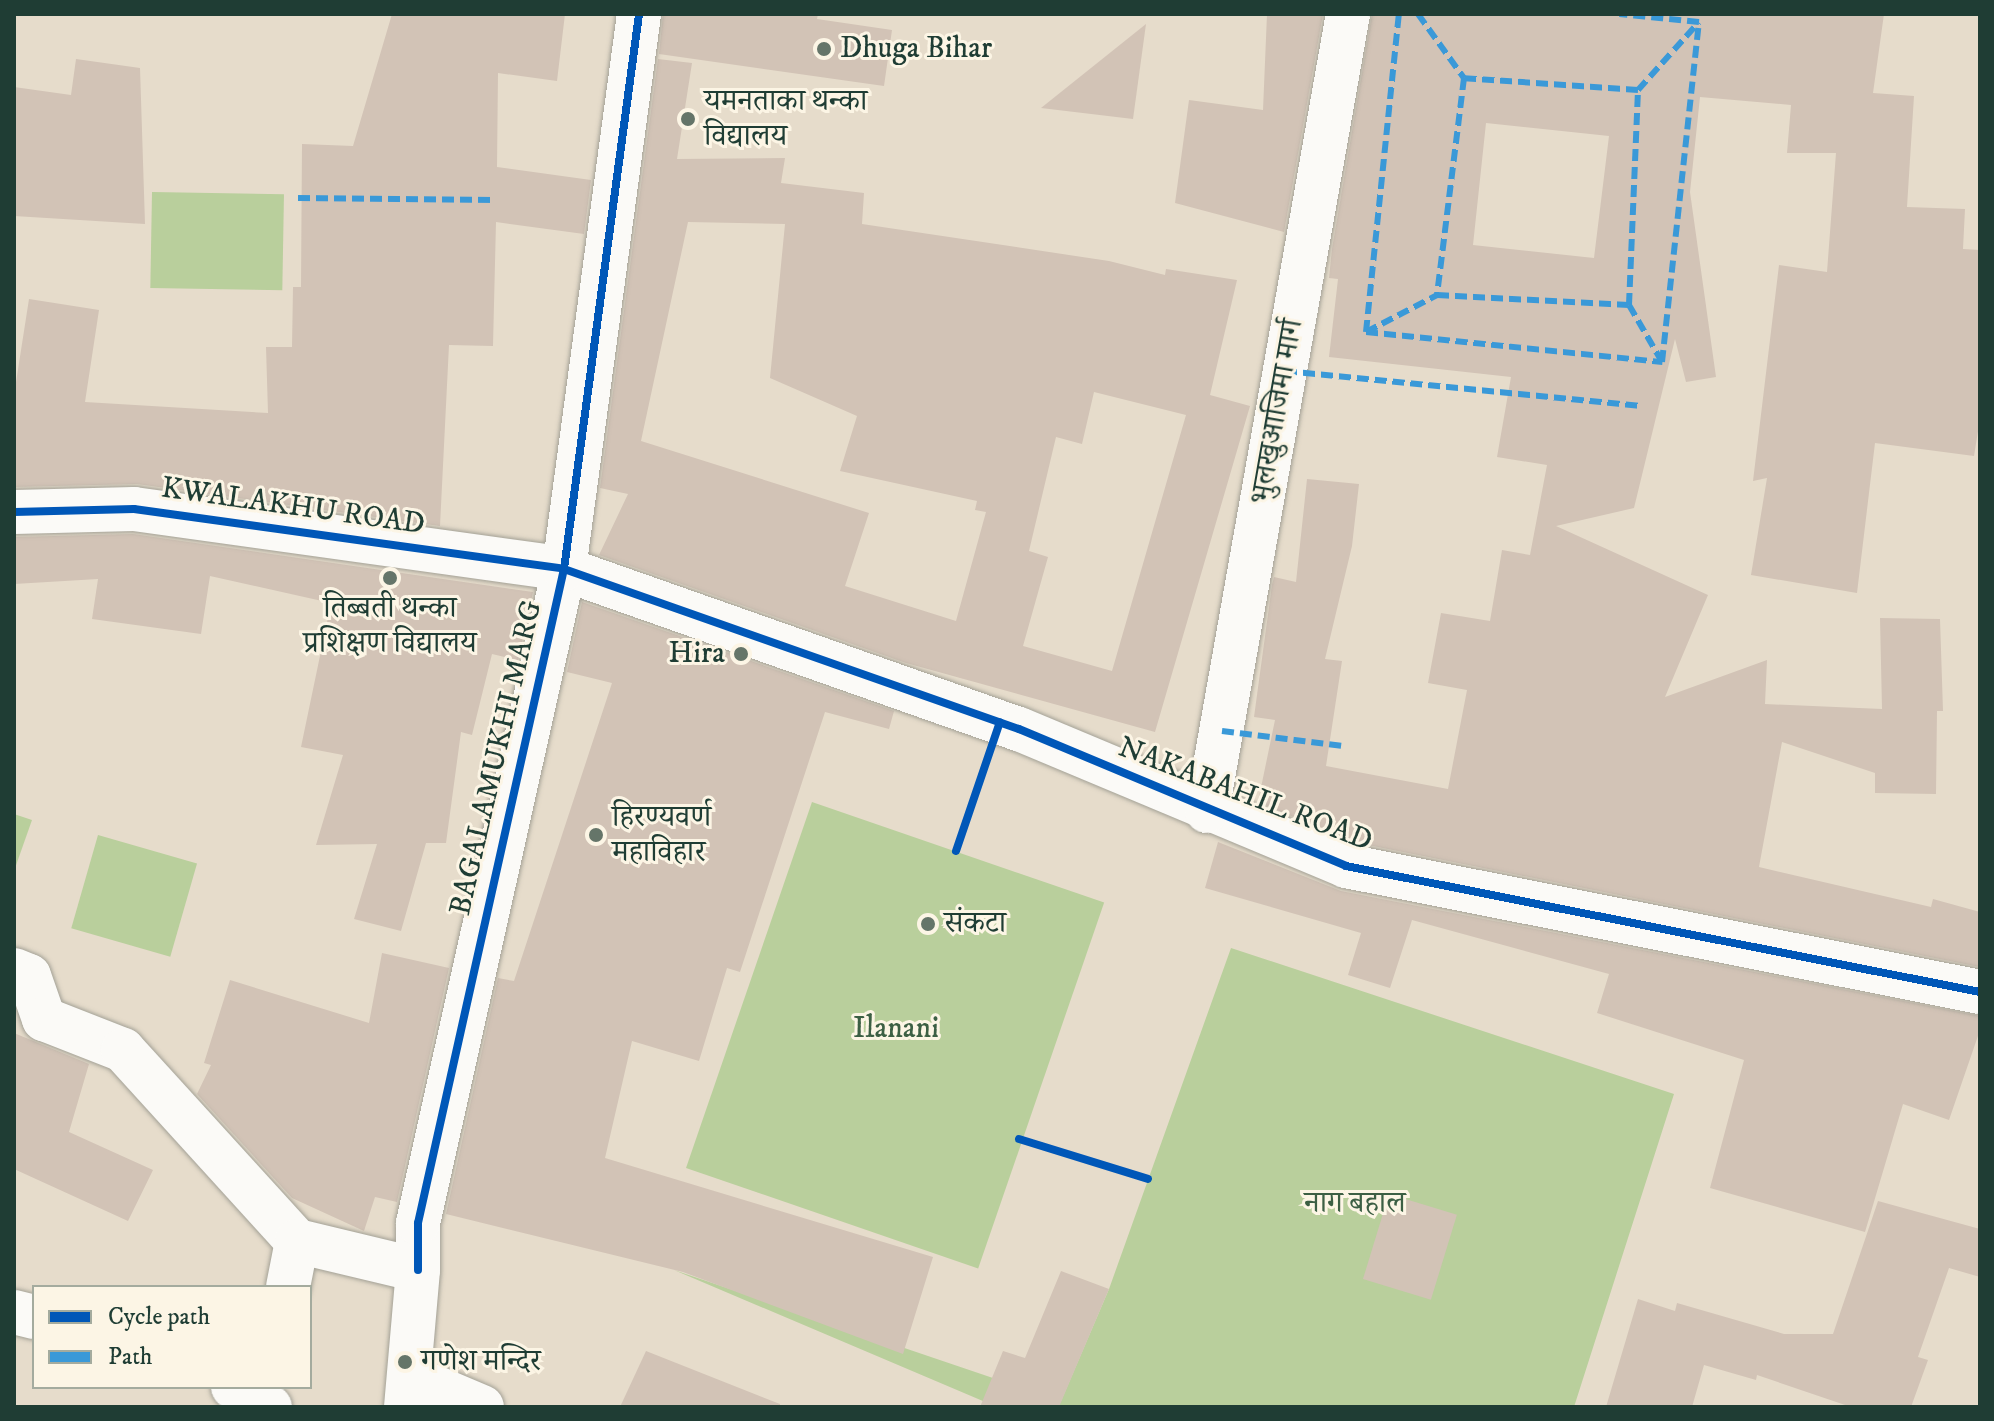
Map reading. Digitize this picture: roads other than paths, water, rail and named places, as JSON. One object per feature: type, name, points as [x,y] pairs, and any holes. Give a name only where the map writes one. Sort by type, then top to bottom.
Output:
[{"type":"street","name":"BAGALAMUKHI MARG","points":[[409,1392],[418,1270],[418,1223],[564,569],[639,14]]},
{"type":"street","name":"भुलखुआजिमा मार्ग","points":[[1207,811],[1348,14]]},
{"type":"street","name":"KWALAKHU ROAD","points":[[14,512],[134,509],[564,569]]},
{"type":"street","name":"NAKABAHIL ROAD","points":[[564,569],[1000,722],[1207,811],[1346,866],[1980,992]]},
{"type":"street","points":[[14,970],[29,976],[44,1019],[123,1050],[297,1241],[418,1270]]},
{"type":"street","points":[[288,1285],[297,1241]]},
{"type":"street","points":[[409,1392],[482,1407]]},
{"type":"place","name":"Dhuga Bihar","points":[[824,49]]},
{"type":"place","name":"यमनताका थन्का विद्यालय","points":[[688,119]]},
{"type":"place","name":"तिब्बती थन्का प्रशिक्षण विद्यालय","points":[[390,578]]},
{"type":"place","name":"Hira","points":[[741,654]]},
{"type":"place","name":"हिरण्यवर्ण महाविहार","points":[[596,835]]},
{"type":"place","name":"संकटा","points":[[928,924]]},
{"type":"place","name":"गणेश मन्दिर","points":[[405,1362]]},
{"type":"park label","name":"Ilanani","points":[[896,1029]]},
{"type":"park label","name":"नाग बहाल","points":[[1355,1204]]}]
